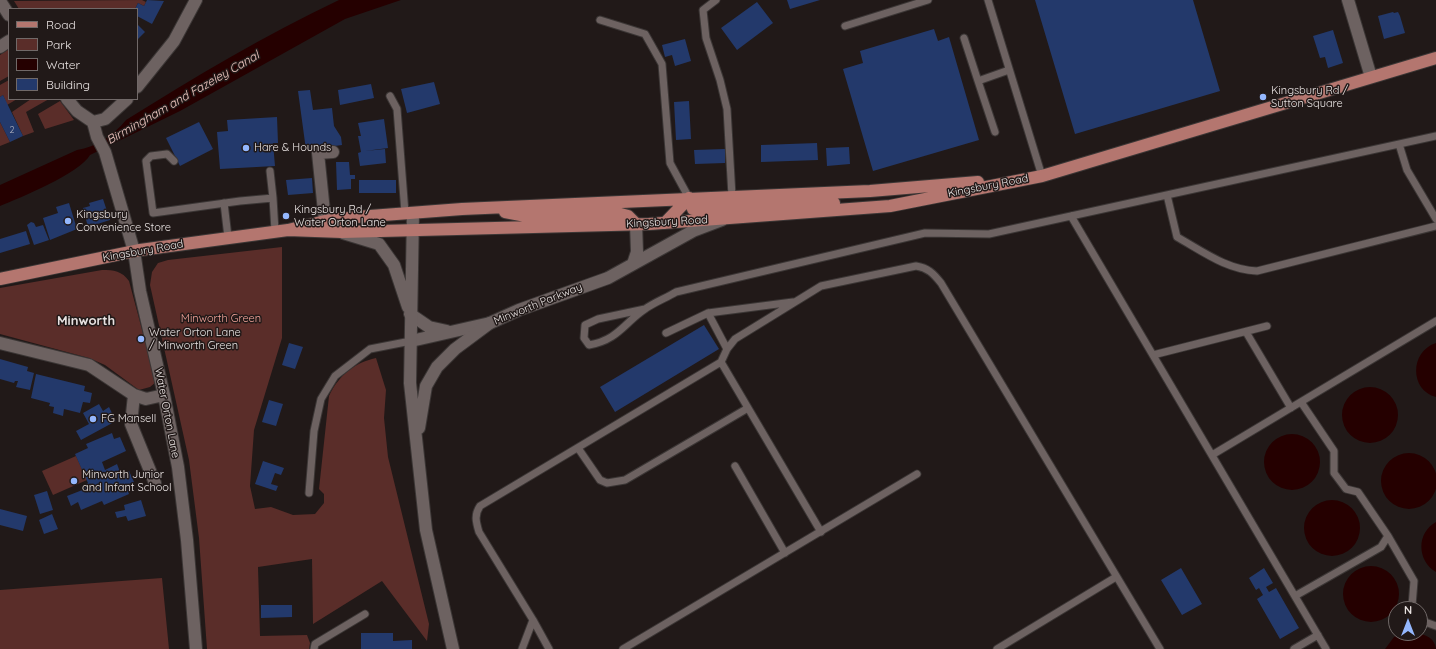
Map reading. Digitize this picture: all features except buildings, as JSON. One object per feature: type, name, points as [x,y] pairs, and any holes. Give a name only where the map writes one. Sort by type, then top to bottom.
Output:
[{"type":"main road","name":"Kingsbury Road","points":[[288,230],[342,232],[665,223],[890,206],[1042,176],[1436,58]]},
{"type":"main road","name":"Kingsbury Road","points":[[0,279],[134,251],[288,230],[325,221],[409,213],[488,208],[870,191],[1042,176]]},
{"type":"main road","points":[[665,223],[689,198],[693,210],[832,203],[890,206]]},
{"type":"main road","points":[[488,208],[526,216],[617,213],[628,216],[636,224]]},
{"type":"street","points":[[138,86],[174,41],[196,0]]},
{"type":"street","points":[[1348,0],[1372,77]]},
{"type":"street","points":[[0,1],[8,13]]},
{"type":"street","points":[[68,100],[77,112],[94,122],[105,119],[126,100]]},
{"type":"street","name":"Water Orton Lane","points":[[94,122],[97,137],[105,152],[134,251],[140,290],[164,395],[178,467],[185,525],[196,649]]},
{"type":"street","points":[[325,221],[318,153],[333,152]]},
{"type":"street","name":"Minworth Parkway","points":[[409,213],[412,230],[410,383],[426,530],[453,649]]},
{"type":"street","name":"Minworth Parkway","points":[[417,442],[426,386],[437,366],[455,349],[490,323],[519,310],[608,278],[693,232],[724,219]]},
{"type":"street","points":[[633,264],[637,252],[636,224]]},
{"type":"street","name":"Minworth Parkway","points":[[342,232],[379,244],[394,265],[410,314]]},
{"type":"street","points":[[410,314],[429,327],[452,332]]},
{"type":"street","points":[[411,341],[490,323]]},
{"type":"street","points":[[0,343],[88,366],[134,395],[146,398],[164,395]]},
{"type":"street","points":[[134,395],[130,424],[155,482]]},
{"type":"lane","points":[[716,0],[703,10],[706,38],[720,80],[727,109],[732,196]]},
{"type":"lane","points":[[845,26],[928,0]]},
{"type":"lane","points":[[988,0],[1042,176]]},
{"type":"lane","points":[[600,20],[645,34],[662,64],[670,163],[689,198]]},
{"type":"lane","points":[[964,38],[995,132]]},
{"type":"lane","points":[[978,81],[1009,70]]},
{"type":"lane","points":[[390,96],[397,109],[409,213]]},
{"type":"lane","points":[[645,309],[598,319],[591,322],[585,325],[584,338],[589,345],[603,343],[645,309],[676,292],[925,233],[989,234],[1436,136]]},
{"type":"lane","points":[[1399,144],[1407,170],[1436,220]]},
{"type":"lane","points":[[174,161],[167,154],[151,156],[146,161],[153,214],[224,203],[272,198]]},
{"type":"lane","points":[[270,170],[275,232]]},
{"type":"lane","points":[[1167,195],[1177,237],[1223,263],[1243,270],[1257,271],[1436,226]]},
{"type":"lane","points":[[224,203],[228,237]]},
{"type":"lane","points":[[1071,216],[1326,649]]},
{"type":"lane","points":[[549,649],[479,532],[475,521],[476,512],[480,506],[721,362],[727,349],[735,339],[821,286],[916,266],[926,268],[933,273],[1160,649]]},
{"type":"lane","points":[[666,333],[708,313],[796,302]]},
{"type":"lane","points":[[708,313],[727,349]]},
{"type":"lane","points":[[1212,455],[1436,321]]},
{"type":"lane","points":[[1153,355],[1267,326]]},
{"type":"lane","points":[[1246,332],[1291,408]]},
{"type":"lane","points":[[309,493],[314,431],[321,398],[335,376],[370,349],[411,341]]},
{"type":"lane","points":[[721,362],[821,532]]},
{"type":"lane","points":[[1301,402],[1334,451],[1334,473],[1346,489],[1358,492],[1388,536],[1414,581],[1412,601]]},
{"type":"lane","points":[[578,448],[600,480],[607,483],[625,480],[748,408]]},
{"type":"lane","points":[[735,466],[785,553]]},
{"type":"lane","points":[[623,649],[917,474]]},
{"type":"lane","points":[[1295,596],[1381,547],[1388,536]]},
{"type":"lane","points":[[997,649],[1116,577]]},
{"type":"lane","points":[[314,649],[315,644],[365,614]]},
{"type":"lane","points":[[522,649],[532,620]]},
{"type":"lane","points":[[1294,649],[1318,635]]},
{"type":"green space","points":[[142,0],[146,2],[144,6],[138,3],[136,8],[18,8],[14,1]]},
{"type":"green space","points":[[8,50],[8,77],[0,81],[0,55]]},
{"type":"green space","points":[[8,81],[8,100],[15,100],[7,105],[3,95],[0,97],[0,85]]},
{"type":"green space","points":[[30,100],[47,100],[26,112],[34,132],[23,136],[12,112]]},
{"type":"green space","points":[[60,101],[74,120],[45,129],[38,114]]},
{"type":"green space","points":[[0,122],[10,142],[0,146]]},
{"type":"green space","name":"Minworth Green","points":[[282,247],[282,338],[254,430],[250,486],[255,509],[271,507],[293,515],[315,514],[324,503],[324,494],[319,489],[329,396],[337,382],[348,371],[361,363],[376,358],[386,390],[384,418],[388,457],[429,624],[427,641],[382,581],[313,624],[312,559],[258,567],[260,636],[307,635],[310,643],[309,649],[207,649],[199,538],[189,460],[150,285],[152,272],[158,263],[168,260]]},
{"type":"green space","points":[[102,270],[117,272],[124,275],[129,281],[156,382],[150,387],[139,390],[105,365],[89,358],[0,334],[0,288]]},
{"type":"green space","points":[[76,456],[87,480],[53,495],[42,471]]},
{"type":"green space","points":[[162,578],[169,649],[0,649],[0,590]]},
{"type":"water","name":"Birmingham and Fazeley Canal","points":[[339,0],[401,0],[345,19],[180,111],[90,155],[84,162],[62,177],[35,191],[0,206],[0,185],[77,150],[104,140],[116,131],[126,120],[204,72],[284,27]]},
{"type":"water","points":[[1436,343],[1436,397],[1427,393],[1421,387],[1417,379],[1416,370],[1417,362],[1421,354],[1427,347]]},
{"type":"water","points":[[1364,387],[1376,387],[1386,391],[1394,399],[1398,409],[1398,421],[1394,431],[1386,439],[1376,443],[1364,443],[1354,439],[1346,431],[1342,421],[1342,409],[1346,399],[1354,391]]},
{"type":"water","points":[[1286,434],[1298,434],[1308,438],[1316,446],[1320,456],[1320,468],[1316,478],[1308,486],[1298,490],[1286,490],[1276,486],[1268,478],[1264,468],[1264,456],[1268,446],[1276,438]]},
{"type":"water","points":[[1403,453],[1415,453],[1429,461],[1437,475],[1435,492],[1429,501],[1415,509],[1403,509],[1393,504],[1386,497],[1381,487],[1381,475],[1386,465],[1393,458]]},
{"type":"water","points":[[1326,500],[1338,500],[1348,504],[1356,512],[1360,522],[1360,534],[1356,544],[1348,552],[1338,556],[1326,556],[1316,552],[1308,544],[1304,534],[1304,522],[1308,512],[1316,504]]},
{"type":"water","points":[[1436,522],[1436,572],[1425,561],[1421,547],[1425,533],[1429,527]]},
{"type":"water","points":[[1365,566],[1377,566],[1387,570],[1395,578],[1399,588],[1399,601],[1388,601],[1388,617],[1377,622],[1365,622],[1355,618],[1347,610],[1343,600],[1343,588],[1347,578],[1355,570]]},
{"type":"water","points":[[1428,636],[1432,639],[1436,649],[1385,649],[1391,641],[1428,641]]},
{"type":"place","name":"Kingsbury Rd / Sutton Square","points":[[1263,97]]},
{"type":"place","name":"Hare & Hounds","points":[[246,148]]},
{"type":"place","name":"Kingsbury Rd / Water Orton Lane","points":[[286,216]]},
{"type":"place","name":"Kingsbury Convenience Store","points":[[68,221]]},
{"type":"place","name":"Water Orton Lane / Minworth Green","points":[[141,339]]},
{"type":"place","name":"FG Mansell","points":[[93,419]]},
{"type":"place","name":"Minworth Junior and Infant School","points":[[74,481]]},
{"type":"district","name":"Minworth","points":[[86,321]]}]
